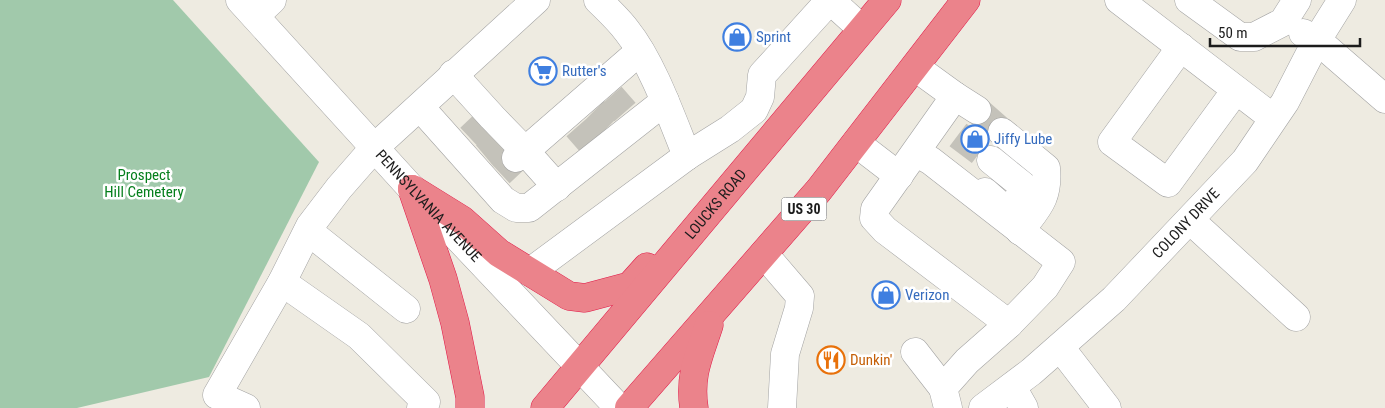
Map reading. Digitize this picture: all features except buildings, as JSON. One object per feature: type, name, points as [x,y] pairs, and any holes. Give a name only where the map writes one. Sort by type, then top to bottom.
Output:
[{"type":"highway","name":"LOUCKS ROAD","points":[[545,408],[886,0]]},
{"type":"highway","name":"US 30","points":[[629,408],[819,190],[966,0]]},
{"type":"highway","points":[[412,189],[462,220],[499,253],[569,296],[585,298],[630,286],[676,234],[717,203]]},
{"type":"highway","points":[[412,189],[452,314],[470,397],[470,408]]},
{"type":"highway","points":[[694,408],[691,387],[694,371],[712,315]]},
{"type":"street","points":[[225,404],[308,231],[339,188],[374,148],[536,0]]},
{"type":"street","points":[[598,0],[628,32],[640,51],[665,101],[687,156]]},
{"type":"street","points":[[530,272],[687,156],[730,130],[754,110],[760,97],[762,75],[830,0],[862,29]]},
{"type":"street","points":[[1119,0],[1273,118]]},
{"type":"street","points":[[1189,0],[1240,37],[1254,37],[1290,11],[1317,40],[1385,99]]},
{"type":"street","name":"COLONY DRIVE","points":[[983,408],[1018,397],[1060,347],[1114,300],[1245,160],[1285,102],[1317,40],[1342,0]]},
{"type":"street","name":"PENNSYLVANIA AVENUE","points":[[256,5],[374,148],[619,408]]},
{"type":"street","points":[[1181,47],[1112,142],[1168,183],[1236,90]]},
{"type":"street","points":[[454,74],[493,155],[503,200],[516,208],[529,208],[557,187],[601,119],[640,51]]},
{"type":"street","points":[[915,67],[957,116],[923,157],[899,176],[874,210],[874,218],[885,230],[1009,324]]},
{"type":"street","points":[[493,155],[601,119],[665,101]]},
{"type":"street","points":[[420,106],[493,155],[557,187]]},
{"type":"street","points":[[856,143],[899,176]]},
{"type":"street","points":[[923,157],[946,159],[1001,206],[1012,206],[1023,193],[1022,185],[997,148],[1026,177],[1034,189],[1030,205],[1013,225]]},
{"type":"street","points":[[914,352],[945,398],[967,361],[1009,324],[1045,287],[1061,262],[923,157]]},
{"type":"street","points":[[1190,220],[1296,317]]},
{"type":"street","points":[[308,231],[406,309]]},
{"type":"street","points":[[764,254],[800,296],[799,308],[785,354],[782,408]]},
{"type":"street","points":[[282,282],[359,336],[426,402],[420,408]]},
{"type":"street","points":[[1060,347],[1107,408]]},
{"type":"green space","name":"Prospect Hill Cemetery","points":[[0,0],[173,0],[319,162],[209,377],[77,408],[0,408]]},
{"type":"tunnel","points":[[611,96],[625,112]]},
{"type":"tunnel","points":[[977,110],[1002,132]]},
{"type":"tunnel","points":[[594,111],[609,126]]},
{"type":"tunnel","points":[[470,138],[492,117]]},
{"type":"tunnel","points":[[577,127],[591,143]]},
{"type":"tunnel","points":[[958,135],[991,160]]},
{"type":"tunnel","points":[[485,156],[503,141]]},
{"type":"tunnel","points":[[500,173],[516,158]]},
{"type":"place","name":"Sprint","points":[[737,37]]},
{"type":"place","name":"Rutter's","points":[[543,71]]},
{"type":"place","name":"Jiffy Lube","points":[[975,139]]},
{"type":"place","name":"Verizon","points":[[886,295]]},
{"type":"place","name":"Dunkin'","points":[[831,360]]}]
